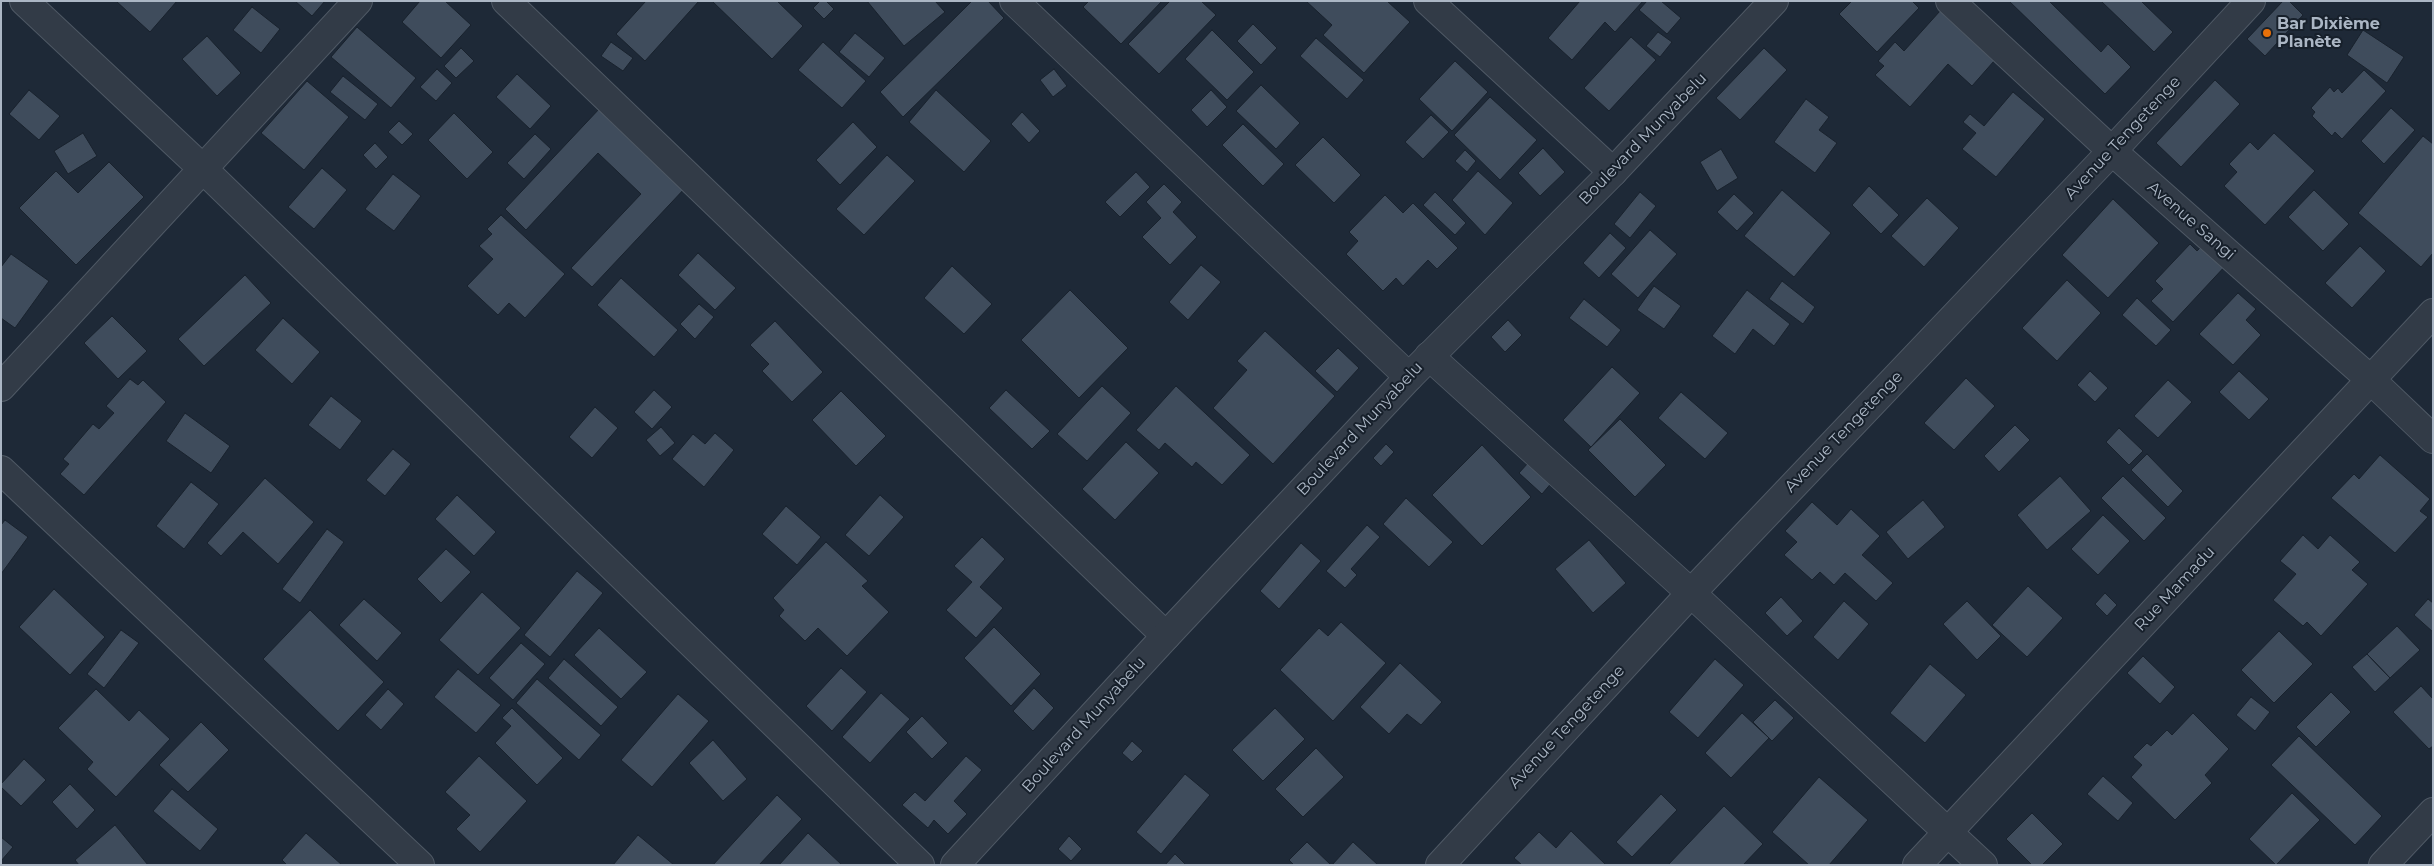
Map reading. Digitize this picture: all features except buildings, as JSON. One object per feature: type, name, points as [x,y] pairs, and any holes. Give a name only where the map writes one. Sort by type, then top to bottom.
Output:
[{"type":"street","points":[[24,1],[202,168],[920,865]]},
{"type":"street","points":[[1,387],[358,1]]},
{"type":"street","points":[[506,1],[1166,636]]},
{"type":"street","points":[[1014,1],[1409,377]]},
{"type":"street","points":[[1428,1],[1613,172]]},
{"type":"street","name":"Boulevard Munyabelu","points":[[955,865],[1409,377],[1613,172],[1774,1]]},
{"type":"street","name":"Avenue Sangi","points":[[1950,1],[2112,151],[2372,380],[2433,439]]},
{"type":"street","name":"Avenue Tengetenge","points":[[1440,865],[1692,593],[2112,151],[2250,1]]},
{"type":"street","name":"Rue Mamadu","points":[[1917,865],[2433,313]]},
{"type":"street","points":[[1430,356],[1692,593],[1983,865]]},
{"type":"street","points":[[1,470],[420,865]]},
{"type":"street","points":[[2383,865],[2433,812]]},
{"type":"place","name":"Bar Dixième Planète","points":[[2267,33]]}]
